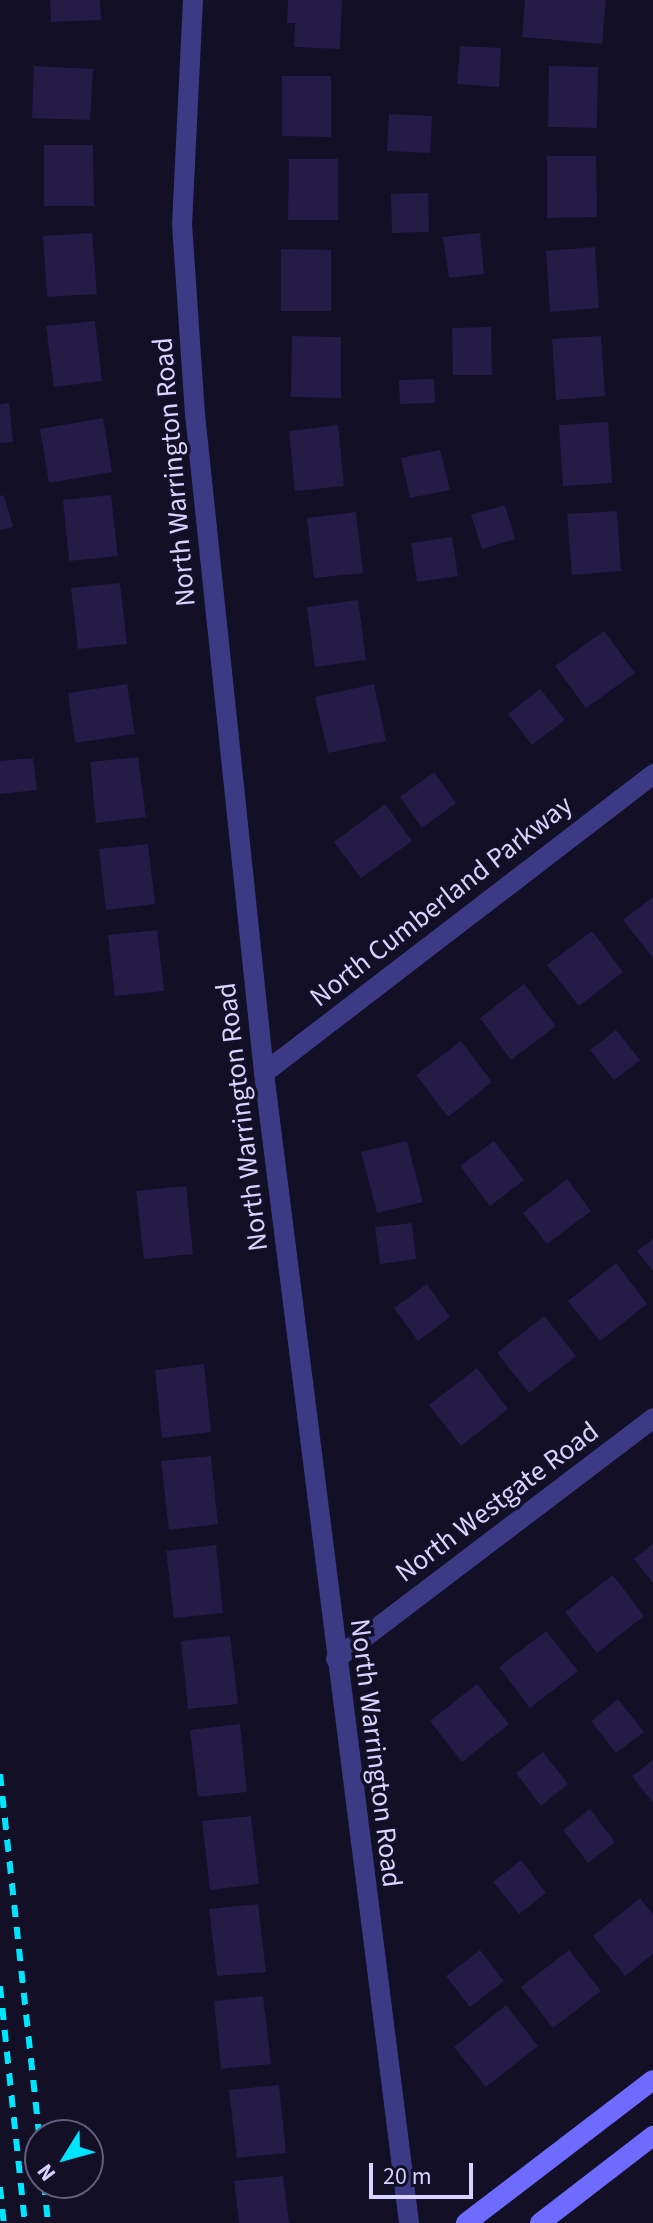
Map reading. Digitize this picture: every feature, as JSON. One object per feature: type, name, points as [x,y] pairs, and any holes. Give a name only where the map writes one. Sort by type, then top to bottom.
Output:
[{"type":"main road","points":[[466,2223],[653,2080]]},
{"type":"main road","points":[[540,2223],[653,2136]]},
{"type":"street","name":"North Warrington Road","points":[[193,0],[183,240],[195,414],[264,1073],[409,2223]]},
{"type":"street","name":"North Cumberland Parkway","points":[[264,1073],[653,774]]},
{"type":"street","name":"North Westgate Road","points":[[336,1659],[653,1418]]},
{"type":"building","points":[[50,0],[100,0],[101,20],[51,22]]},
{"type":"building","points":[[288,0],[342,0],[340,49],[294,47],[295,23],[287,23]]},
{"type":"building","points":[[525,0],[606,0],[602,44],[522,37]]},
{"type":"building","points":[[460,46],[501,48],[499,87],[457,84]]},
{"type":"building","points":[[34,66],[93,69],[90,120],[32,118]]},
{"type":"building","points":[[549,66],[598,67],[597,128],[548,127]]},
{"type":"building","points":[[282,76],[331,76],[331,137],[282,136]]},
{"type":"building","points":[[389,114],[432,116],[430,153],[387,151]]},
{"type":"building","points":[[44,145],[93,145],[94,206],[44,206]]},
{"type":"building","points":[[547,156],[596,156],[597,217],[547,218]]},
{"type":"building","points":[[289,159],[338,159],[338,220],[288,220]]},
{"type":"building","points":[[428,193],[429,232],[392,233],[391,194]]},
{"type":"building","points":[[92,233],[97,294],[47,297],[43,236]]},
{"type":"building","points":[[480,233],[484,274],[449,278],[443,237]]},
{"type":"building","points":[[595,247],[599,308],[550,312],[546,251]]},
{"type":"building","points":[[281,249],[331,250],[331,311],[281,311]]},
{"type":"building","points":[[95,321],[102,381],[54,387],[46,326]]},
{"type":"building","points":[[491,327],[492,375],[453,375],[452,328]]},
{"type":"building","points":[[292,336],[341,337],[341,398],[291,397]]},
{"type":"building","points":[[601,336],[605,396],[556,400],[552,339]]},
{"type":"building","points":[[434,379],[435,403],[400,404],[399,380]]},
{"type":"building","points":[[9,403],[13,442],[0,443],[0,404]]},
{"type":"building","points":[[103,418],[112,472],[49,483],[40,429]]},
{"type":"building","points":[[608,422],[612,483],[563,486],[559,425]]},
{"type":"building","points":[[338,425],[344,486],[295,491],[289,431]]},
{"type":"building","points":[[440,450],[450,490],[410,498],[401,458]]},
{"type":"building","points":[[4,495],[13,527],[0,530],[0,496]]},
{"type":"building","points":[[111,495],[118,556],[69,561],[63,500]]},
{"type":"building","points":[[505,505],[515,539],[482,549],[471,515]]},
{"type":"building","points":[[617,511],[621,571],[572,575],[567,514]]},
{"type":"building","points":[[356,512],[363,573],[314,578],[307,518]]},
{"type":"building","points":[[452,537],[458,576],[417,582],[411,543]]},
{"type":"building","points":[[120,583],[127,644],[78,649],[71,588]]},
{"type":"building","points":[[358,600],[366,660],[315,667],[307,607]]},
{"type":"building","points":[[604,631],[635,673],[586,708],[555,666]]},
{"type":"building","points":[[127,684],[135,734],[75,743],[68,693]]},
{"type":"building","points":[[374,684],[386,741],[328,753],[315,697]]},
{"type":"building","points":[[540,689],[565,720],[532,745],[508,714]]},
{"type":"building","points":[[138,757],[146,817],[96,823],[90,762]]},
{"type":"building","points":[[33,758],[37,790],[0,794],[0,761]]},
{"type":"building","points":[[434,772],[456,803],[422,828],[400,797]]},
{"type":"building","points":[[385,804],[412,841],[361,878],[334,842]]},
{"type":"building","points":[[148,844],[155,904],[106,910],[99,849]]},
{"type":"building","points":[[653,897],[653,958],[623,920]]},
{"type":"building","points":[[157,930],[164,991],[115,996],[108,935]]},
{"type":"building","points":[[592,931],[623,972],[579,1006],[547,965]]},
{"type":"building","points":[[524,984],[556,1026],[511,1060],[480,1018]]},
{"type":"building","points":[[616,1030],[640,1060],[614,1080],[590,1050]]},
{"type":"building","points":[[461,1041],[492,1082],[448,1117],[416,1075]]},
{"type":"building","points":[[407,1141],[423,1202],[377,1213],[361,1152]]},
{"type":"building","points":[[494,1141],[524,1180],[490,1206],[460,1166]]},
{"type":"building","points":[[567,1179],[591,1211],[547,1244],[523,1213]]},
{"type":"building","points":[[186,1186],[193,1254],[144,1259],[136,1191]]},
{"type":"building","points":[[412,1223],[416,1259],[380,1264],[375,1227]]},
{"type":"building","points":[[653,1239],[653,1271],[637,1251]]},
{"type":"building","points":[[616,1263],[647,1304],[600,1341],[568,1301]]},
{"type":"building","points":[[427,1284],[450,1317],[418,1341],[394,1308]]},
{"type":"building","points":[[544,1316],[576,1356],[529,1393],[497,1353]]},
{"type":"building","points":[[204,1364],[211,1432],[162,1438],[155,1370]]},
{"type":"building","points":[[477,1368],[508,1409],[461,1446],[429,1405]]},
{"type":"building","points":[[211,1456],[218,1524],[169,1530],[161,1461]]},
{"type":"building","points":[[653,1544],[653,1583],[634,1559]]},
{"type":"building","points":[[216,1545],[223,1613],[174,1618],[166,1551]]},
{"type":"building","points":[[613,1575],[644,1616],[597,1653],[565,1612]]},
{"type":"building","points":[[546,1631],[578,1671],[530,1708],[499,1667]]},
{"type":"building","points":[[230,1636],[238,1704],[188,1709],[181,1641]]},
{"type":"building","points":[[477,1684],[509,1724],[462,1762],[430,1721]]},
{"type":"building","points":[[618,1699],[644,1732],[616,1753],[591,1721]]},
{"type":"building","points":[[240,1724],[247,1792],[198,1797],[190,1730]]},
{"type":"building","points":[[543,1752],[568,1784],[541,1806],[516,1773]]},
{"type":"building","points":[[653,1760],[653,1803],[632,1776]]},
{"type":"building","points":[[590,1809],[615,1842],[588,1863],[563,1830]]},
{"type":"building","points":[[251,1816],[259,1884],[210,1890],[202,1821]]},
{"type":"building","points":[[521,1860],[546,1893],[519,1914],[493,1882]]},
{"type":"building","points":[[640,1898],[653,1915],[653,1954],[625,1976],[593,1936]]},
{"type":"building","points":[[258,1904],[266,1972],[217,1976],[209,1909]]},
{"type":"building","points":[[480,1950],[504,1981],[470,2007],[446,1976]]},
{"type":"building","points":[[569,1950],[601,1991],[553,2028],[521,1987]]},
{"type":"building","points":[[263,1996],[271,2064],[221,2069],[214,2001]]},
{"type":"building","points":[[506,2005],[538,2046],[486,2087],[454,2047]]},
{"type":"building","points":[[279,2085],[286,2153],[237,2158],[229,2090]]},
{"type":"building","points":[[283,2176],[289,2223],[239,2223],[234,2181]]},
{"type":"railway","points":[[0,1774],[37,2119]]},
{"type":"railway","points":[[0,1986],[25,2223]]},
{"type":"railway","points":[[0,2187],[4,2223]]},
{"type":"railway","points":[[46,2199],[48,2223]]}]
